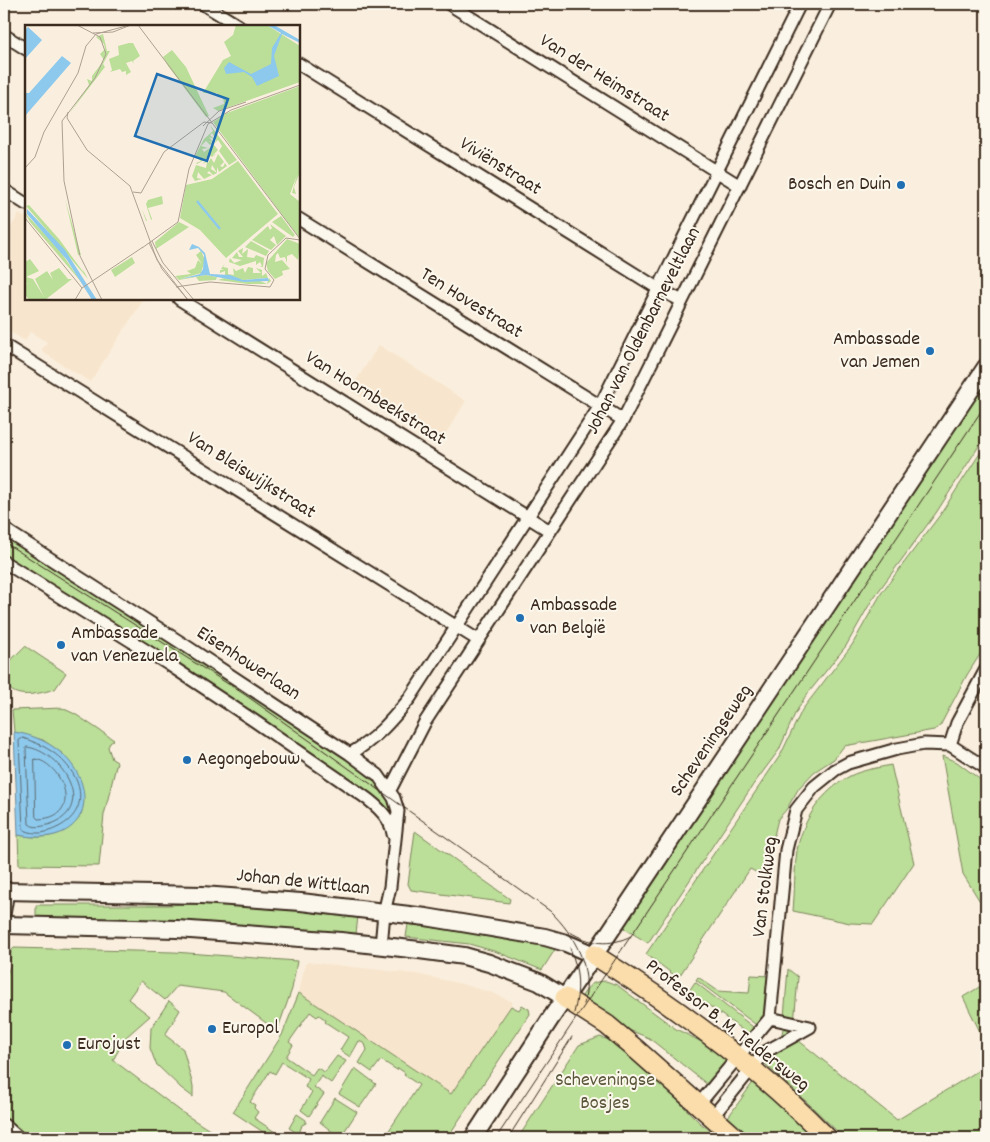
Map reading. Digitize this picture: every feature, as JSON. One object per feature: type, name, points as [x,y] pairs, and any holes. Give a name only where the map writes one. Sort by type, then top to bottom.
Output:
[{"type":"main road","name":"Scheveningseweg","points":[[472,1138],[986,367]]},
{"type":"main road","name":"Johan de Wittlaan","points":[[6,891],[202,895],[301,902],[426,917],[545,937],[566,943],[594,955]]},
{"type":"main road","points":[[4,925],[26,924],[177,929],[381,946],[464,956],[489,963],[539,982],[607,1025],[736,1138]]},
{"type":"main road","name":"Professor B. M. Teldersweg","points":[[594,955],[684,1018],[766,1080],[827,1138]]},
{"type":"street","points":[[203,4],[237,25]]},
{"type":"street","name":"Van der Heimstraat","points":[[449,4],[740,186]]},
{"type":"street","name":"Johan van Oldenbarneveltlaan","points":[[350,754],[366,745],[410,698],[600,406],[800,4]]},
{"type":"street","name":"Johan van Oldenbarneveltlaan","points":[[390,790],[420,732],[478,640],[623,420],[830,4]]},
{"type":"street","points":[[4,35],[25,48]]},
{"type":"street","name":"Viviënstraat","points":[[300,65],[659,289],[682,301]]},
{"type":"street","points":[[4,190],[25,203]]},
{"type":"street","name":"Ten Hovestraat","points":[[300,220],[623,420]]},
{"type":"street","name":"Van Hoornbeekstraat","points":[[181,300],[550,531]]},
{"type":"street","name":"Van Bleiswijkstraat","points":[[4,345],[478,640]]},
{"type":"street","name":"Eisenhowerlaan","points":[[4,529],[183,644],[350,754],[378,775],[390,790],[398,811],[390,887],[384,913],[381,946]]},
{"type":"street","name":"Eisenhowerlaan","points":[[4,562],[222,700],[375,804],[393,829],[394,848]]},
{"type":"street","points":[[986,669],[957,723],[950,745],[986,768]]},
{"type":"street","name":"Van Stolkweg","points":[[770,1018],[786,850],[796,810],[814,786],[848,763],[897,749],[924,744],[950,745]]},
{"type":"street","points":[[4,915],[6,891]]},
{"type":"street","points":[[706,1110],[744,1064],[770,1018],[810,1026],[744,1064],[706,1110]]},
{"type":"street","points":[[4,1125],[19,1138]]},
{"type":"shaded area","points":[[19,214],[25,217],[25,300],[143,300],[90,382],[41,351],[47,342],[30,332],[25,341],[4,328],[4,238]]},
{"type":"shaded area","points":[[379,345],[466,401],[438,446],[350,390]]},
{"type":"shaded area","points":[[308,962],[416,974],[493,993],[513,1002],[452,1094],[299,993],[305,964]]},
{"type":"green space","points":[[986,374],[986,435],[936,513],[872,600],[846,646],[805,697],[779,750],[753,785],[648,943],[617,924]]},
{"type":"green space","points":[[986,444],[986,645],[967,675],[940,726],[934,730],[844,746],[834,759],[814,772],[799,788],[786,810],[778,819],[771,848],[769,879],[750,869],[678,978],[646,954],[781,754],[802,710],[852,645],[882,592],[940,515]]},
{"type":"green space","points":[[4,534],[187,649],[372,775],[387,793],[394,814],[230,698],[4,557]]},
{"type":"green space","points":[[25,646],[66,673],[55,689],[20,694],[9,688],[5,678],[7,667]]},
{"type":"green space","points":[[62,708],[75,714],[114,740],[108,747],[112,759],[117,762],[104,815],[99,866],[19,865],[18,835],[46,837],[55,835],[69,827],[82,812],[63,754],[43,740],[14,732],[12,710]]},
{"type":"green space","points":[[942,756],[957,762],[986,784],[986,911],[963,874]]},
{"type":"green space","points":[[891,765],[914,863],[873,924],[850,923],[793,911],[797,850],[804,827],[815,807],[840,782],[850,776]]},
{"type":"green space","points":[[415,831],[510,899],[509,903],[411,890],[408,884]]},
{"type":"green space","points":[[206,903],[294,908],[358,916],[356,934],[179,920],[36,918],[36,905],[168,905]]},
{"type":"green space","points":[[408,924],[530,942],[556,948],[542,970],[497,952],[469,944],[406,937]]},
{"type":"green space","points":[[14,948],[174,952],[297,961],[292,989],[277,1031],[224,992],[177,986],[165,1000],[141,981],[128,999],[150,1016],[126,1037],[113,1060],[183,1113],[222,1138],[25,1138],[4,1120],[4,982],[10,966],[11,951]]},
{"type":"green space","points":[[788,969],[798,977],[793,1036],[897,1120],[986,1066],[986,1138],[844,1138],[765,1064],[772,1050],[780,1043]]},
{"type":"green space","points":[[751,975],[771,976],[767,1016],[759,1027],[696,980],[698,977],[718,991],[749,993]]},
{"type":"green space","points":[[606,981],[617,985],[676,1029],[714,1048],[727,1060],[708,1085],[649,1038],[629,1030],[582,996],[591,984]]},
{"type":"green space","points":[[695,982],[757,1030],[752,1037],[689,991]]},
{"type":"green space","points":[[986,983],[986,1044],[963,997]]},
{"type":"green space","points":[[299,993],[451,1094],[511,1006],[519,1010],[522,1005],[529,1009],[530,1014],[447,1138],[384,1138],[419,1085],[404,1075],[405,1073],[398,1068],[397,1070],[381,1060],[372,1072],[359,1063],[367,1050],[365,1044],[359,1041],[350,1057],[340,1050],[348,1037],[325,1022],[326,1020],[319,1015],[317,1017],[310,1012],[289,1042],[293,1045],[286,1057],[312,1075],[317,1068],[325,1072],[337,1056],[346,1061],[331,1083],[321,1076],[314,1087],[324,1094],[309,1116],[301,1110],[312,1092],[305,1087],[309,1079],[282,1062],[275,1074],[270,1071],[250,1102],[255,1105],[254,1108],[258,1112],[254,1118],[284,1138],[272,1138],[233,1112],[282,1035]]},
{"type":"green space","points":[[169,1001],[180,1010],[165,1035],[183,1049],[193,1086],[193,1097],[156,1064],[150,1048],[151,1028]]},
{"type":"green space","name":"Scheveningse Bosjes","points":[[600,1037],[621,1044],[700,1123],[721,1138],[518,1138],[579,1045]]},
{"type":"green space","points":[[355,1068],[376,1084],[360,1107],[339,1094]]},
{"type":"green space","points":[[754,1081],[817,1138],[746,1138],[726,1120]]},
{"type":"green space","points":[[335,1098],[357,1112],[340,1138],[320,1122]]},
{"type":"green space","points":[[297,1114],[306,1120],[306,1123],[302,1125],[297,1133],[289,1128]]},
{"type":"water","points":[[14,732],[43,741],[65,756],[78,775],[84,795],[81,814],[69,828],[48,836],[18,835]]},
{"type":"tram line","points":[[496,1138],[986,404]]},
{"type":"tram line","points":[[4,542],[244,694],[550,911],[567,931],[580,953],[586,978],[584,1004]]},
{"type":"tram line","points":[[570,932],[600,943],[615,942],[631,936]]},
{"type":"tram line","points":[[570,948],[578,980],[574,1013]]},
{"type":"tram line","points":[[508,1138],[572,1037]]},
{"type":"place","name":"Bosch en Duin","points":[[901,185]]},
{"type":"place","name":"Ambassade van Jemen","points":[[930,351]]},
{"type":"place","name":"Ambassade van België","points":[[520,618]]},
{"type":"place","name":"Ambassade van Venezuela","points":[[61,645]]},
{"type":"place","name":"Aegongebouw","points":[[187,760]]},
{"type":"place","name":"Europol","points":[[212,1029]]},
{"type":"place","name":"Eurojust","points":[[67,1045]]}]
